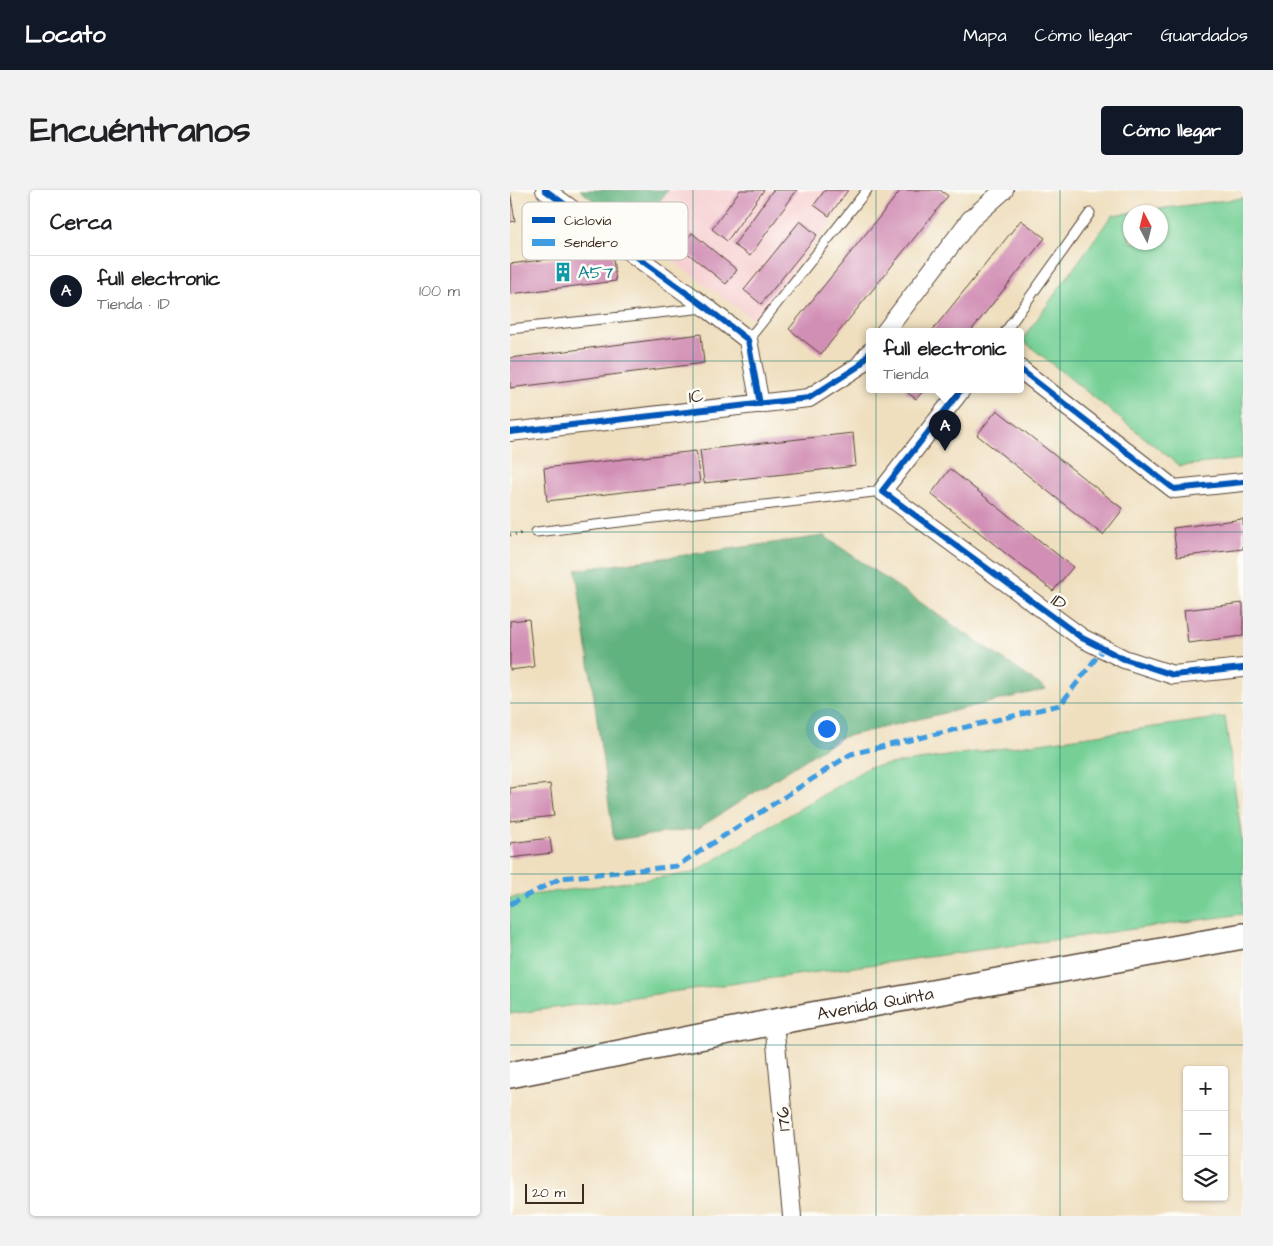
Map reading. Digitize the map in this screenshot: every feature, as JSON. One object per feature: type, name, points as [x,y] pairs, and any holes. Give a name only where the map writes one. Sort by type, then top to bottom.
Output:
[{"type":"main road","name":"Avenida Quinta","points":[[510,1074],[774,1022],[1243,936]]},
{"type":"street","points":[[545,190],[561,202]]},
{"type":"street","points":[[888,328],[970,220],[1004,190]]},
{"type":"street","points":[[641,260],[748,340],[760,404]]},
{"type":"street","name":"1C","points":[[510,432],[809,398],[859,366],[866,357]]},
{"type":"street","points":[[1024,372],[1174,489],[1243,482]]},
{"type":"street","points":[[882,491],[959,393]]},
{"type":"street","name":"1D","points":[[882,491],[1082,638],[1124,659],[1173,675],[1243,668]]},
{"type":"street","name":"176","points":[[774,1022],[792,1216]]},
{"type":"lane","points":[[748,340],[867,190]]},
{"type":"lane","points":[[1008,328],[1090,213]]},
{"type":"lane","points":[[510,330],[707,308]]},
{"type":"lane","points":[[536,532],[882,491]]},
{"type":"shaded area","points":[[668,190],[855,190],[755,321],[672,260],[688,260],[688,202],[659,202]]},
{"type":"green space","points":[[580,190],[668,190],[659,202],[595,202]]},
{"type":"green space","points":[[1243,198],[1243,459],[1180,466],[1024,342],[1024,337],[1112,215],[1123,214],[1123,250],[1168,250],[1168,208]]},
{"type":"green space","points":[[824,536],[1046,689],[839,738],[699,828],[614,840],[576,570]]},
{"type":"green space","points":[[1225,717],[1243,848],[1243,914],[510,1014],[510,898],[693,873],[869,767]]},
{"type":"building","points":[[740,190],[764,190],[727,241],[712,229]]},
{"type":"building","points":[[773,190],[797,190],[750,256],[734,245]]},
{"type":"building","points":[[825,190],[848,190],[829,216],[814,205]]},
{"type":"building","points":[[901,190],[940,190],[948,196],[821,354],[789,329]]},
{"type":"building","points":[[510,191],[515,221],[510,222]]},
{"type":"building","points":[[1021,220],[1045,238],[973,328],[934,328]]},
{"type":"building","points":[[800,221],[817,235],[761,304],[744,290]]},
{"type":"building","points":[[692,233],[737,270],[726,284],[688,253],[688,238]]},
{"type":"building","name":"A57","points":[[541,260],[613,260],[616,281],[510,294],[510,264]]},
{"type":"building","points":[[701,334],[704,363],[510,388],[510,358]]},
{"type":"building","points":[[908,393],[921,393],[916,399]]},
{"type":"building","points":[[997,410],[1123,509],[1103,535],[977,435]]},
{"type":"building","points":[[853,433],[856,466],[704,483],[700,450]]},
{"type":"building","points":[[696,451],[700,483],[547,501],[544,468]]},
{"type":"building","points":[[950,469],[1073,567],[1053,591],[931,494]]},
{"type":"building","points":[[1243,519],[1243,549],[1177,557],[1173,528]]},
{"type":"building","points":[[1243,603],[1243,636],[1188,643],[1184,610]]},
{"type":"building","points":[[529,619],[534,667],[510,670],[510,621]]},
{"type":"building","points":[[550,784],[554,816],[510,821],[510,788]]},
{"type":"building","points":[[550,838],[552,853],[510,858],[510,843]]},
{"type":"marked path","points":[[510,904],[561,878],[677,866],[851,754],[1060,705],[1103,649]]},
{"type":"cycle path","points":[[545,190],[561,202]]},
{"type":"cycle path","points":[[641,260],[748,340],[760,404]]},
{"type":"cycle path","points":[[510,432],[809,398],[859,366],[866,357]]},
{"type":"cycle path","points":[[1024,372],[1174,489],[1243,482]]},
{"type":"cycle path","points":[[959,393],[882,491],[1082,638],[1124,659],[1173,675],[1243,668]]},
{"type":"place","name":"A57","points":[[563,272]]},
{"type":"place","name":"full electronic","points":[[945,451]]}]
